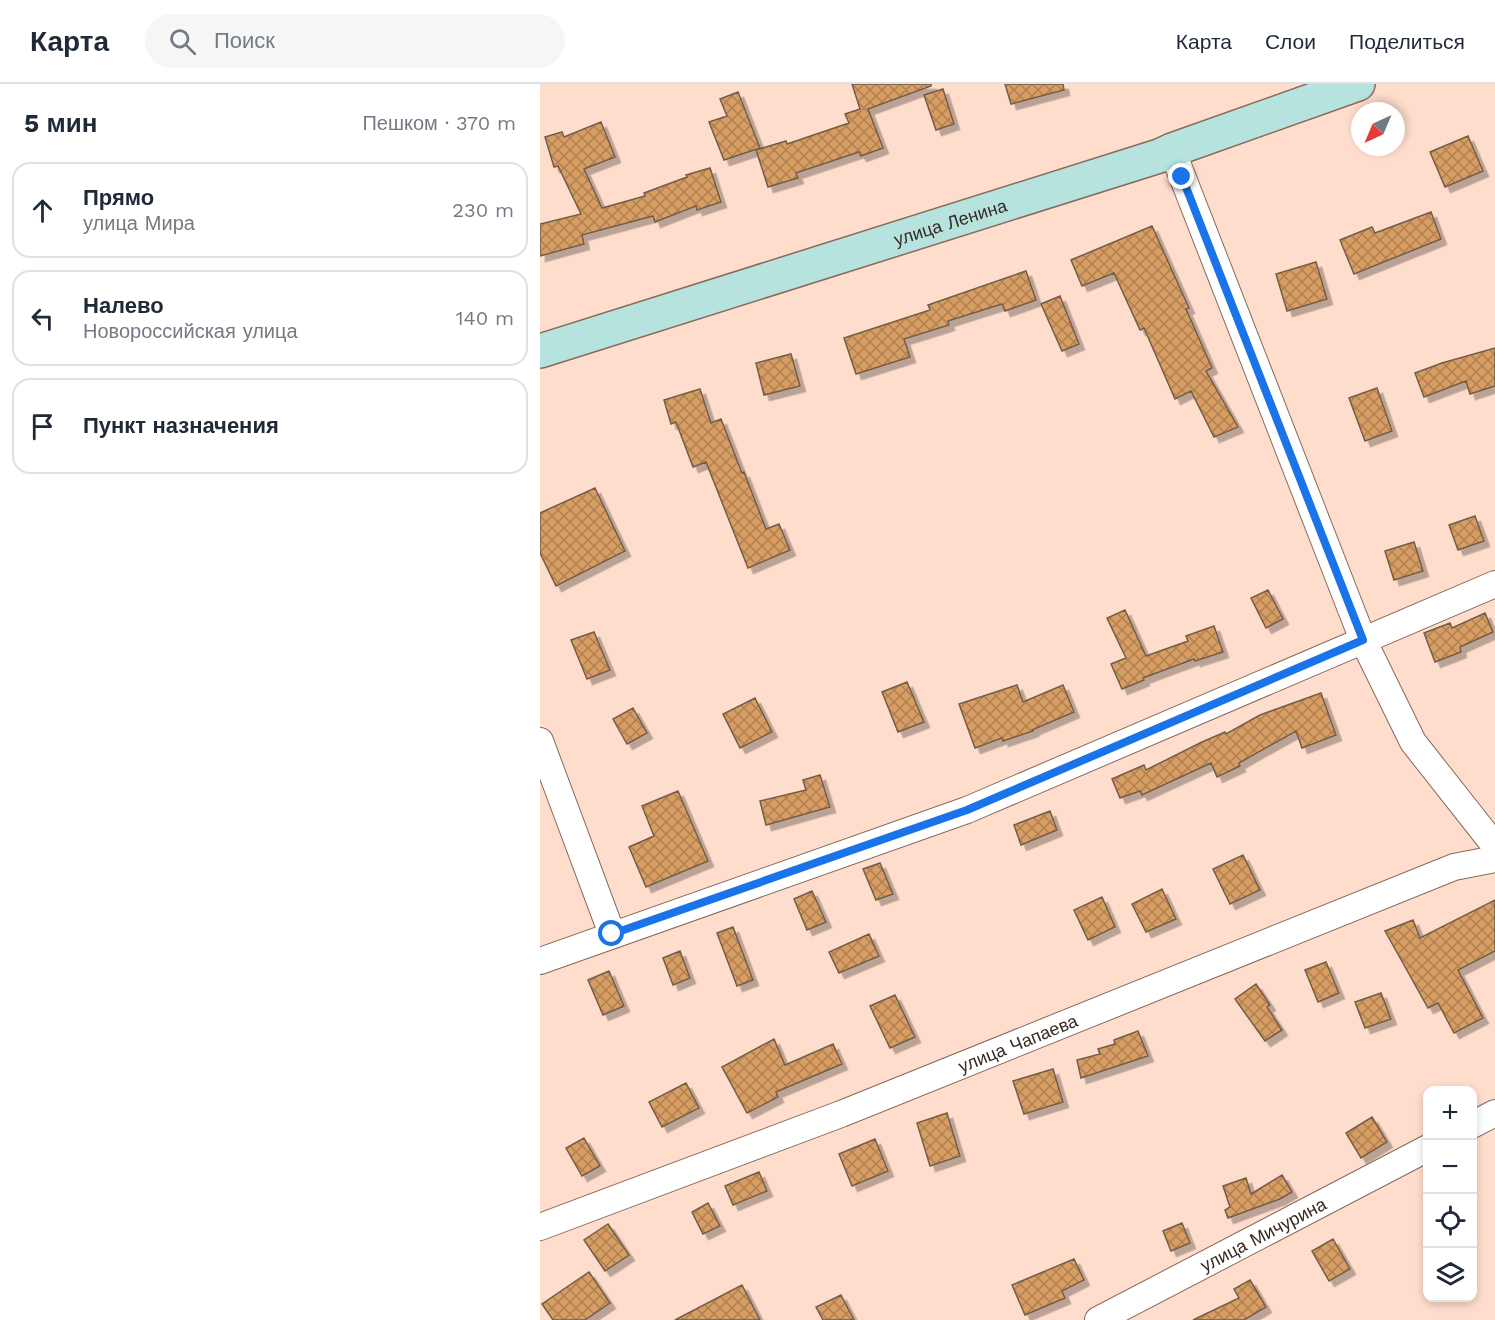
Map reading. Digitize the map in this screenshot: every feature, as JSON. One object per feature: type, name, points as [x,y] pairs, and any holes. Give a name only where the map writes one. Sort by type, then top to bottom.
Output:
[{"type":"street","name":"улица Ленина","points":[[540,351],[1160,156],[1358,84]]},
{"type":"street","points":[[1172,150],[1363,640],[1413,742],[1495,846]]},
{"type":"street","points":[[540,961],[967,810],[1495,584]]},
{"type":"street","points":[[540,741],[612,934]]},
{"type":"street","name":"улица Чапаева","points":[[540,1227],[841,1114],[1454,867],[1495,859]]},
{"type":"street","points":[[1477,1123],[1495,1113]]},
{"type":"street","name":"улица Мичурина","points":[[1098,1320],[1423,1151]]},
{"type":"building","points":[[852,84],[931,84],[931,86],[868,109],[883,148],[861,156],[859,152],[796,173],[798,178],[768,187],[756,150],[786,141],[787,144],[849,123],[845,114],[860,109]]},
{"type":"building","points":[[1005,84],[1063,84],[1064,90],[1011,104]]},
{"type":"building","points":[[943,89],[954,124],[936,130],[924,95]]},
{"type":"building","points":[[738,92],[760,148],[724,160],[709,122],[727,116],[720,99]]},
{"type":"building","points":[[601,122],[615,157],[584,169],[602,208],[645,196],[644,193],[687,177],[686,175],[710,168],[721,202],[697,210],[696,206],[655,222],[653,216],[582,235],[584,244],[540,256],[540,224],[581,214],[558,166],[554,167],[545,137],[562,132],[564,137]]},
{"type":"building","points":[[1468,136],[1483,171],[1445,187],[1430,152]]},
{"type":"building","points":[[1431,212],[1441,239],[1354,274],[1340,240],[1372,227],[1375,233]]},
{"type":"building","points":[[1152,226],[1189,308],[1186,309],[1212,368],[1206,371],[1238,427],[1214,437],[1191,391],[1175,399],[1144,328],[1140,330],[1114,273],[1082,286],[1071,260]]},
{"type":"building","points":[[1316,262],[1327,299],[1287,311],[1276,274]]},
{"type":"building","points":[[1026,271],[1036,300],[1005,311],[1002,304],[948,321],[949,325],[904,339],[910,357],[856,374],[844,338],[930,310],[928,305]]},
{"type":"building","points":[[1060,296],[1079,344],[1062,351],[1041,304]]},
{"type":"building","points":[[1495,348],[1495,386],[1470,394],[1466,381],[1424,397],[1415,373]]},
{"type":"building","points":[[791,354],[800,386],[764,395],[756,363]]},
{"type":"building","points":[[1377,388],[1392,431],[1365,441],[1349,398]]},
{"type":"building","points":[[700,389],[711,423],[721,419],[766,529],[779,524],[790,550],[748,568],[706,462],[693,467],[676,422],[671,424],[664,400]]},
{"type":"building","points":[[595,488],[625,551],[556,586],[540,553],[540,513]]},
{"type":"building","points":[[1475,516],[1484,541],[1458,550],[1449,525]]},
{"type":"building","points":[[1414,542],[1423,571],[1394,580],[1385,551]]},
{"type":"building","points":[[1268,590],[1283,619],[1266,628],[1251,598]]},
{"type":"building","points":[[1125,610],[1146,656],[1188,641],[1186,636],[1214,626],[1223,652],[1195,661],[1194,659],[1143,678],[1144,680],[1122,689],[1111,664],[1126,658],[1107,618]]},
{"type":"building","points":[[1485,613],[1493,632],[1460,647],[1461,652],[1435,662],[1424,633],[1450,623],[1452,628]]},
{"type":"building","points":[[594,632],[610,670],[587,679],[571,640]]},
{"type":"building","points":[[907,682],[924,722],[898,732],[882,692]]},
{"type":"building","points":[[1017,685],[1023,702],[1063,685],[1074,712],[1033,731],[1003,741],[1002,738],[975,748],[959,704]]},
{"type":"building","points":[[1321,693],[1336,735],[1302,748],[1296,731],[1239,763],[1240,766],[1217,777],[1211,763],[1142,795],[1140,791],[1120,798],[1112,779],[1144,765],[1146,770],[1202,742],[1225,732],[1226,734],[1260,715]]},
{"type":"building","points":[[755,698],[772,732],[740,748],[723,714]]},
{"type":"building","points":[[633,708],[647,733],[627,744],[613,719]]},
{"type":"building","points":[[820,775],[830,807],[766,825],[760,801],[806,790],[803,780]]},
{"type":"building","points":[[678,791],[708,861],[646,887],[629,847],[654,836],[642,806]]},
{"type":"building","points":[[1050,811],[1057,830],[1021,845],[1014,825]]},
{"type":"building","points":[[1243,855],[1260,890],[1230,904],[1213,869]]},
{"type":"building","points":[[880,863],[893,894],[876,900],[863,869]]},
{"type":"building","points":[[1162,889],[1176,919],[1146,932],[1132,904]]},
{"type":"building","points":[[812,891],[826,922],[807,930],[794,899]]},
{"type":"building","points":[[1102,897],[1115,927],[1088,940],[1074,910]]},
{"type":"building","points":[[1495,900],[1495,951],[1458,970],[1483,1018],[1454,1033],[1438,1003],[1428,1008],[1385,931],[1413,920],[1420,938]]},
{"type":"building","points":[[733,927],[753,980],[737,986],[717,933]]},
{"type":"building","points":[[869,934],[879,956],[839,973],[829,952]]},
{"type":"building","points":[[680,951],[690,978],[673,985],[663,958]]},
{"type":"building","points":[[1326,962],[1339,993],[1318,1002],[1305,970]]},
{"type":"building","points":[[609,971],[624,1006],[603,1015],[588,980]]},
{"type":"building","points":[[1256,984],[1270,1005],[1267,1007],[1282,1030],[1265,1041],[1235,999]]},
{"type":"building","points":[[1381,993],[1391,1019],[1365,1028],[1355,1002]]},
{"type":"building","points":[[895,995],[915,1037],[890,1048],[870,1006]]},
{"type":"building","points":[[1138,1031],[1148,1056],[1081,1078],[1077,1060],[1100,1054],[1098,1049],[1115,1044],[1114,1040]]},
{"type":"building","points":[[774,1039],[785,1065],[833,1044],[842,1064],[776,1092],[778,1097],[747,1113],[722,1067]]},
{"type":"building","points":[[1053,1069],[1063,1102],[1024,1114],[1013,1081]]},
{"type":"building","points":[[686,1083],[699,1108],[662,1127],[649,1102]]},
{"type":"building","points":[[947,1113],[960,1156],[930,1166],[917,1123]]},
{"type":"building","points":[[1372,1117],[1387,1142],[1361,1158],[1346,1133]]},
{"type":"building","points":[[584,1138],[600,1166],[582,1176],[566,1148]]},
{"type":"building","points":[[875,1139],[888,1171],[852,1186],[839,1154]]},
{"type":"building","points":[[759,1172],[767,1191],[733,1205],[725,1186]]},
{"type":"building","points":[[1282,1175],[1292,1192],[1280,1199],[1228,1218],[1225,1210],[1230,1207],[1223,1186],[1246,1178],[1251,1194]]},
{"type":"building","points":[[708,1203],[720,1226],[703,1234],[692,1212]]},
{"type":"building","points":[[1182,1223],[1190,1243],[1171,1251],[1163,1231]]},
{"type":"building","points":[[608,1224],[629,1255],[605,1271],[584,1240]]},
{"type":"building","points":[[1333,1239],[1350,1269],[1329,1281],[1312,1251]]},
{"type":"building","points":[[1074,1259],[1084,1280],[1062,1291],[1065,1298],[1025,1315],[1012,1285]]},
{"type":"building","points":[[589,1272],[610,1303],[585,1320],[553,1320],[542,1304]]},
{"type":"building","points":[[1250,1280],[1266,1307],[1244,1320],[1193,1320],[1239,1298],[1234,1289]]},
{"type":"building","points":[[742,1285],[760,1320],[675,1320]]},
{"type":"building","points":[[841,1295],[854,1320],[823,1320],[816,1307]]},
{"type":"route","points":[[612,934],[967,810],[1363,640],[1182,177]]}]
